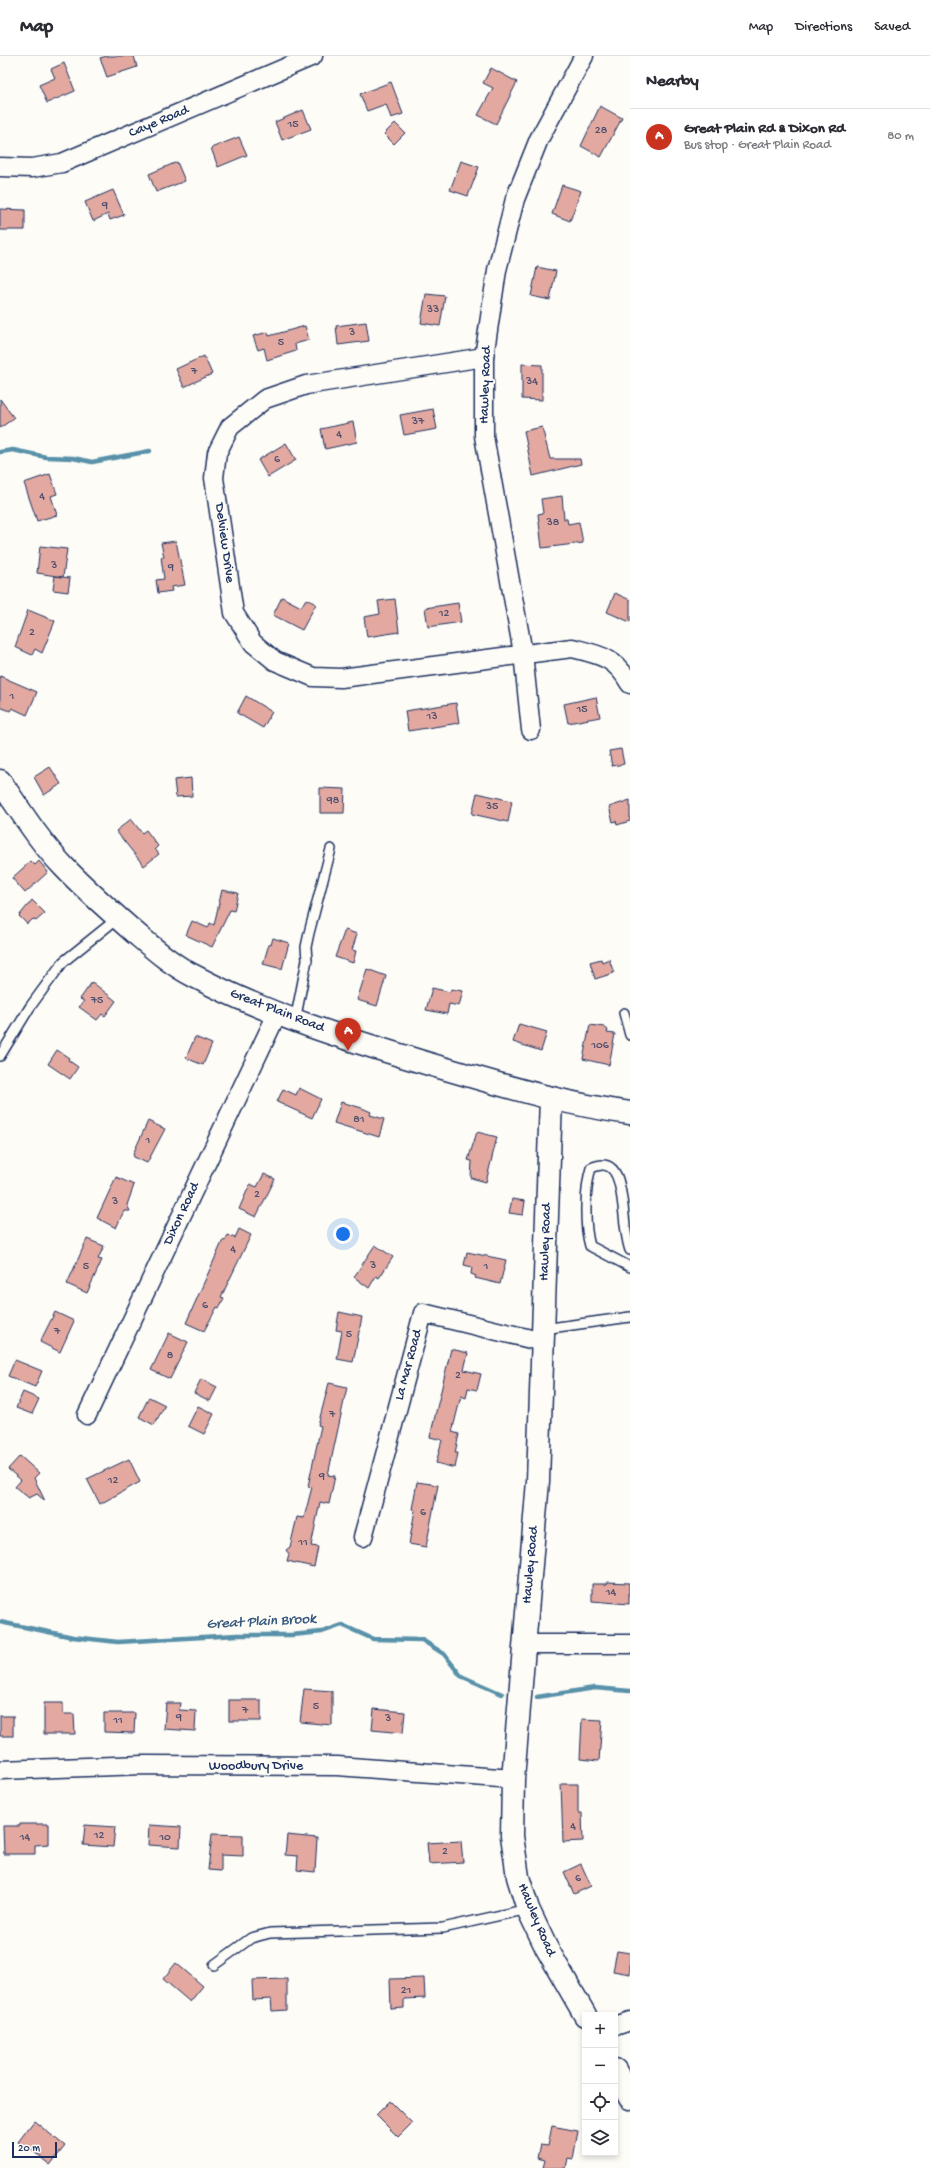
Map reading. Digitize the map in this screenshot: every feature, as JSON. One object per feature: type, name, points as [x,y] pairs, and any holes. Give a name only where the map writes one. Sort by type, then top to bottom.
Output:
[{"type":"street","name":"Caye Road","points":[[0,167],[32,168],[62,163],[313,56]]},
{"type":"street","name":"Hawley Road","points":[[531,730],[523,653],[484,436],[484,357],[497,270],[515,199],[539,139],[578,58]]},
{"type":"street","name":"Delview Drive","points":[[484,357],[306,385],[265,399],[230,427],[217,453],[214,478],[234,613],[253,643],[275,661],[313,678],[341,678],[523,653],[572,648],[604,656],[622,670],[630,684]]},
{"type":"street","name":"Great Plain Road","points":[[0,781],[49,849],[74,877],[118,918],[163,956],[192,976],[286,1018],[405,1057],[551,1098],[630,1113]]},
{"type":"street","name":"Dixon Road","points":[[87,1415],[286,1018]]},
{"type":"street","name":"Hawley Road","points":[[551,1098],[538,1481],[513,1779],[512,1836],[518,1877],[528,1909],[546,1947],[583,2012]]},
{"type":"street","name":"La Mar Road","points":[[363,1537],[423,1313],[543,1336]]},
{"type":"street","points":[[524,1644],[630,1644]]},
{"type":"street","name":"Woodbury Drive","points":[[0,1770],[144,1765],[337,1766],[513,1779]]},
{"type":"street","points":[[618,2025],[630,2022]]},
{"type":"street","points":[[618,2076],[630,2098]]},
{"type":"lane","points":[[286,1018],[307,960],[306,947],[308,933],[331,848]]},
{"type":"lane","points":[[0,1056],[30,1007],[63,962],[118,918]]},
{"type":"lane","points":[[624,1013],[630,1035]]},
{"type":"lane","points":[[630,1250],[628,1215],[630,1187],[626,1174],[615,1167],[604,1164],[591,1168],[587,1179],[588,1238],[590,1246],[630,1267]]},
{"type":"lane","points":[[543,1336],[630,1317]]},
{"type":"lane","points":[[214,1965],[251,1938],[270,1933],[443,1928],[528,1909]]},
{"type":"building","points":[[107,56],[134,56],[137,67],[107,77],[100,58]]},
{"type":"building","points":[[64,63],[75,91],[47,103],[39,85],[55,78],[51,69]]},
{"type":"building","points":[[491,68],[517,82],[496,124],[478,115],[493,88],[483,83]]},
{"type":"building","points":[[391,82],[403,114],[391,118],[386,104],[367,111],[360,94]]},
{"type":"building","points":[[600,106],[622,118],[601,157],[581,146]]},
{"type":"building","points":[[303,110],[311,129],[282,140],[275,122]]},
{"type":"building","points":[[395,123],[405,133],[394,144],[384,134]]},
{"type":"building","points":[[239,137],[247,155],[218,167],[211,148]]},
{"type":"building","points":[[461,161],[479,167],[468,196],[450,190]]},
{"type":"building","points":[[177,162],[185,181],[156,192],[149,174]]},
{"type":"building","points":[[562,185],[581,191],[570,221],[552,214]]},
{"type":"building","points":[[113,190],[124,215],[110,220],[108,214],[93,221],[85,202]]},
{"type":"building","points":[[0,209],[25,210],[25,230],[0,230]]},
{"type":"building","points":[[537,267],[556,271],[550,300],[531,296]]},
{"type":"building","points":[[426,294],[445,296],[440,326],[421,323]]},
{"type":"building","points":[[366,322],[369,341],[338,345],[336,326]]},
{"type":"building","points":[[305,326],[309,340],[295,344],[296,351],[267,360],[264,348],[258,350],[253,336],[268,332],[269,336]]},
{"type":"building","points":[[204,356],[212,374],[184,387],[176,369]]},
{"type":"building","points":[[522,364],[542,365],[542,400],[522,399]]},
{"type":"building","points":[[0,399],[14,418],[0,428]]},
{"type":"building","points":[[433,409],[437,429],[404,435],[400,415]]},
{"type":"building","points":[[353,422],[357,442],[325,449],[321,429]]},
{"type":"building","points":[[542,427],[550,459],[580,459],[581,464],[533,476],[524,431]]},
{"type":"building","points":[[286,443],[296,460],[268,477],[258,460]]},
{"type":"building","points":[[50,474],[57,494],[51,496],[57,515],[37,521],[24,483]]},
{"type":"building","points":[[562,496],[564,519],[567,519],[568,524],[579,522],[583,543],[542,548],[538,514],[543,513],[541,499]]},
{"type":"building","points":[[176,541],[185,585],[171,587],[172,591],[158,593],[156,580],[164,579],[161,557],[164,557],[161,543]]},
{"type":"building","points":[[40,546],[67,549],[63,577],[37,573]]},
{"type":"building","points":[[55,576],[70,578],[68,592],[53,590]]},
{"type":"building","points":[[615,593],[630,600],[630,622],[607,612]]},
{"type":"building","points":[[282,597],[301,607],[306,599],[316,604],[302,630],[273,615]]},
{"type":"building","points":[[395,599],[399,632],[367,637],[364,617],[380,614],[378,601]]},
{"type":"building","points":[[458,603],[461,622],[428,627],[425,608]]},
{"type":"building","points":[[28,610],[55,621],[42,653],[35,649],[32,655],[15,647]]},
{"type":"building","points":[[0,676],[37,692],[27,715],[12,708],[10,711],[0,707]]},
{"type":"building","points":[[246,696],[272,712],[263,728],[237,713]]},
{"type":"building","points":[[596,697],[600,717],[568,723],[564,704]]},
{"type":"building","points":[[456,703],[459,723],[408,731],[405,711]]},
{"type":"building","points":[[621,749],[624,764],[612,766],[609,751]]},
{"type":"building","points":[[50,767],[61,784],[44,795],[34,777]]},
{"type":"building","points":[[191,778],[192,796],[176,797],[174,780]]},
{"type":"building","points":[[320,788],[345,789],[344,813],[320,813]]},
{"type":"building","points":[[477,793],[512,801],[508,822],[472,814]]},
{"type":"building","points":[[630,800],[630,821],[617,825],[616,821],[613,822],[609,807]]},
{"type":"building","points":[[131,819],[142,833],[146,830],[158,846],[155,849],[159,854],[144,866],[116,831]]},
{"type":"building","points":[[31,861],[35,865],[39,861],[48,872],[25,893],[12,878]]},
{"type":"building","points":[[222,890],[238,893],[234,911],[230,910],[212,947],[186,935],[192,921],[208,928],[210,923],[214,925]]},
{"type":"building","points":[[32,900],[45,913],[36,921],[33,919],[27,924],[19,916]]},
{"type":"building","points":[[345,930],[357,934],[352,950],[356,951],[353,963],[335,957]]},
{"type":"building","points":[[273,938],[289,943],[282,969],[263,964],[269,944],[271,945]]},
{"type":"building","points":[[601,959],[602,962],[609,959],[614,973],[595,979],[590,962]]},
{"type":"building","points":[[367,969],[386,976],[377,1006],[357,1000]]},
{"type":"building","points":[[92,982],[116,1001],[105,1016],[102,1014],[97,1020],[79,1007],[84,1001],[80,999]]},
{"type":"building","points":[[432,988],[450,992],[451,989],[463,991],[459,1006],[449,1004],[447,1014],[426,1010]]},
{"type":"building","points":[[519,1024],[547,1032],[541,1051],[513,1042]]},
{"type":"building","points":[[590,1025],[604,1027],[608,1030],[607,1033],[615,1034],[609,1065],[583,1059]]},
{"type":"building","points":[[195,1037],[212,1044],[203,1065],[186,1058]]},
{"type":"building","points":[[57,1050],[69,1058],[68,1060],[78,1067],[70,1079],[48,1064]]},
{"type":"building","points":[[299,1088],[321,1099],[312,1118],[277,1102],[283,1089],[296,1095]]},
{"type":"building","points":[[341,1102],[362,1108],[371,1112],[370,1115],[384,1119],[379,1137],[334,1123]]},
{"type":"building","points":[[148,1121],[165,1129],[147,1163],[134,1157],[133,1154]]},
{"type":"building","points":[[477,1132],[497,1137],[486,1182],[471,1178],[472,1161],[468,1160]]},
{"type":"building","points":[[264,1174],[275,1179],[256,1217],[239,1209],[250,1184],[257,1187]]},
{"type":"building","points":[[116,1177],[134,1185],[127,1205],[130,1211],[124,1211],[116,1228],[97,1218]]},
{"type":"building","points":[[512,1199],[525,1201],[523,1215],[509,1213]]},
{"type":"building","points":[[239,1229],[251,1235],[221,1297],[224,1298],[219,1308],[217,1307],[204,1331],[186,1323],[223,1240],[225,1241],[228,1235],[235,1238]]},
{"type":"building","points":[[87,1239],[104,1246],[98,1259],[102,1260],[87,1293],[67,1284]]},
{"type":"building","points":[[375,1245],[393,1257],[379,1278],[376,1276],[369,1288],[354,1277]]},
{"type":"building","points":[[467,1252],[506,1260],[500,1284],[475,1278],[476,1276],[471,1274],[472,1267],[464,1265]]},
{"type":"building","points":[[55,1312],[74,1321],[60,1352],[40,1342]]},
{"type":"building","points":[[339,1312],[362,1317],[353,1362],[337,1359],[342,1331],[336,1330]]},
{"type":"building","points":[[169,1333],[188,1342],[170,1379],[151,1370]]},
{"type":"building","points":[[451,1349],[468,1353],[464,1370],[481,1374],[477,1390],[468,1388],[466,1398],[461,1396],[452,1432],[459,1434],[455,1453],[458,1453],[455,1468],[436,1463],[442,1440],[430,1437]]},
{"type":"building","points":[[15,1360],[42,1371],[35,1387],[8,1376]]},
{"type":"building","points":[[201,1379],[217,1387],[210,1401],[194,1393]]},
{"type":"building","points":[[329,1383],[347,1387],[328,1475],[335,1476],[329,1504],[320,1502],[311,1546],[318,1547],[314,1567],[287,1561],[289,1554],[286,1550],[290,1547],[297,1517],[304,1518],[312,1487],[308,1486],[321,1426],[318,1425]]},
{"type":"building","points":[[23,1392],[39,1399],[32,1414],[16,1408]]},
{"type":"building","points":[[149,1397],[165,1405],[154,1425],[139,1417]]},
{"type":"building","points":[[198,1406],[214,1414],[204,1434],[188,1426]]},
{"type":"building","points":[[20,1456],[39,1473],[34,1478],[45,1501],[37,1494],[29,1498],[15,1487],[21,1480],[8,1469]]},
{"type":"building","points":[[129,1459],[140,1482],[100,1504],[87,1479]]},
{"type":"building","points":[[417,1482],[438,1485],[426,1547],[409,1544],[415,1510],[412,1509]]},
{"type":"building","points":[[607,1582],[629,1583],[629,1604],[592,1601],[592,1584],[607,1584]]},
{"type":"building","points":[[304,1689],[332,1691],[332,1725],[300,1722]]},
{"type":"building","points":[[229,1700],[261,1700],[261,1721],[229,1721]]},
{"type":"building","points":[[44,1703],[63,1703],[63,1714],[74,1714],[75,1734],[44,1734]]},
{"type":"building","points":[[166,1703],[180,1703],[179,1710],[196,1711],[195,1731],[164,1729]]},
{"type":"building","points":[[374,1709],[405,1712],[403,1733],[372,1730]]},
{"type":"building","points":[[104,1713],[135,1713],[134,1733],[104,1732]]},
{"type":"building","points":[[0,1716],[13,1716],[13,1736],[0,1736]]},
{"type":"building","points":[[582,1719],[602,1720],[599,1761],[580,1759]]},
{"type":"building","points":[[561,1784],[578,1784],[578,1813],[582,1813],[583,1841],[563,1842]]},
{"type":"building","points":[[20,1824],[49,1824],[49,1844],[35,1845],[35,1854],[4,1854],[3,1826],[20,1826]]},
{"type":"building","points":[[85,1825],[115,1827],[113,1847],[83,1845]]},
{"type":"building","points":[[149,1825],[181,1827],[180,1847],[148,1845]]},
{"type":"building","points":[[212,1834],[243,1835],[243,1856],[221,1855],[221,1871],[208,1870]]},
{"type":"building","points":[[287,1835],[317,1838],[315,1872],[297,1870],[298,1856],[285,1855]]},
{"type":"building","points":[[461,1841],[463,1862],[429,1864],[427,1843]]},
{"type":"building","points":[[581,1864],[591,1886],[574,1894],[564,1872]]},
{"type":"building","points":[[617,1951],[630,1953],[630,1974],[613,1971]]},
{"type":"building","points":[[176,1963],[203,1986],[190,2002],[163,1979]]},
{"type":"building","points":[[424,1978],[425,1998],[404,1999],[404,2008],[391,2009],[390,1979]]},
{"type":"building","points":[[287,1979],[287,2010],[272,2011],[271,1999],[253,2000],[252,1980]]},
{"type":"building","points":[[390,2101],[412,2123],[398,2137],[376,2115]]},
{"type":"building","points":[[34,2121],[65,2146],[50,2165],[29,2148],[28,2150],[18,2142]]},
{"type":"building","points":[[552,2126],[578,2131],[573,2159],[568,2158],[566,2168],[543,2168],[545,2160],[537,2158],[540,2145],[548,2146]]},
{"type":"waterway","points":[[0,452],[13,450],[46,457],[73,458],[92,462],[150,451]]},
{"type":"waterway","name":"Great Plain Brook","points":[[0,1622],[73,1637],[118,1642],[237,1635],[292,1635],[322,1632],[342,1625],[373,1639],[422,1640],[444,1654],[461,1676],[502,1694]]},
{"type":"waterway","name":"Great Plain Brook","points":[[537,1697],[595,1688],[630,1691]]},
{"type":"place","name":"Great Plain Rd & Dixon Rd","points":[[348,1051]]}]
